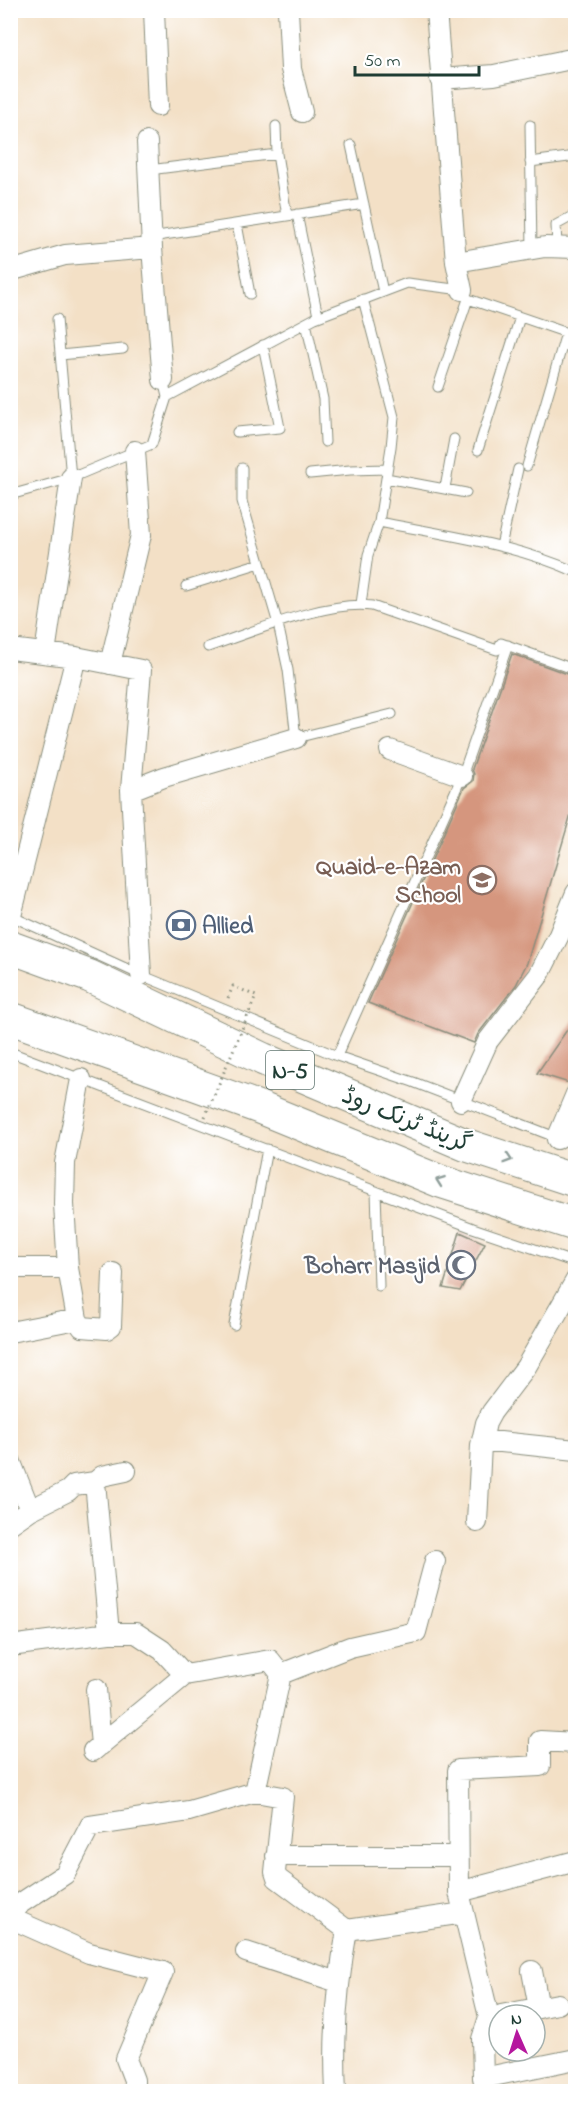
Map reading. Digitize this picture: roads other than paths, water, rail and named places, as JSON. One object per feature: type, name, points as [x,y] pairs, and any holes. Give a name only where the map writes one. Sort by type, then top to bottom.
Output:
[{"type":"highway","name":"گرینڈ ٹرنک روڈ","points":[[10,947],[88,976],[263,1059],[466,1145],[576,1181]]},
{"type":"highway","points":[[10,968],[263,1059]]},
{"type":"highway","points":[[10,1001],[258,1107]]},
{"type":"highway","name":"گرینڈ ٹرنک روڈ","points":[[10,1018],[258,1107],[439,1181],[576,1225]]},
{"type":"street","points":[[154,10],[158,106]]},
{"type":"street","points":[[288,10],[291,69],[302,112]]},
{"type":"street","points":[[436,10],[456,262],[465,295]]},
{"type":"street","points":[[440,79],[494,75],[576,58]]},
{"type":"street","points":[[147,142],[152,243],[165,388]]},
{"type":"street","points":[[10,271],[65,255],[152,243]]},
{"type":"street","points":[[456,262],[532,249],[566,247]]},
{"type":"street","points":[[110,664],[141,536],[135,451]]},
{"type":"street","points":[[45,653],[71,478]]},
{"type":"street","points":[[10,649],[76,657],[141,670],[131,790],[141,975]]},
{"type":"street","points":[[11,916],[76,657]]},
{"type":"street","points":[[131,790],[164,777],[296,738]]},
{"type":"street","points":[[390,750],[462,776]]},
{"type":"street","points":[[461,1101],[488,1041],[539,975],[576,893]]},
{"type":"street","points":[[81,1079],[65,1163],[64,1204],[68,1268],[77,1320],[82,1328],[107,1329],[111,1326],[113,1273]]},
{"type":"street","points":[[566,1142],[576,1094]]},
{"type":"street","points":[[10,1268],[68,1268]]},
{"type":"street","points":[[477,1522],[482,1440],[486,1423],[526,1367],[576,1280]]},
{"type":"street","points":[[10,1332],[77,1320]]},
{"type":"street","points":[[482,1440],[576,1450]]},
{"type":"street","points":[[10,1460],[30,1510]]},
{"type":"street","points":[[10,1524],[30,1510],[68,1491],[74,1485],[95,1482],[102,1476],[126,1471]]},
{"type":"street","points":[[95,1482],[109,1633]]},
{"type":"street","points":[[281,1674],[350,1647],[416,1632],[435,1561]]},
{"type":"street","points":[[10,1646],[109,1633],[136,1633],[162,1650],[185,1675]]},
{"type":"street","points":[[96,1689],[97,1748],[185,1675],[270,1660],[281,1674]]},
{"type":"street","points":[[255,1791],[281,1674]]},
{"type":"street","points":[[493,2003],[459,1892],[458,1770],[540,1766],[540,1741],[576,1743]]},
{"type":"street","points":[[134,2091],[134,2080],[126,2059],[163,1972],[89,1953],[10,1917],[21,1903],[65,1874],[90,1826],[189,1811],[255,1791],[283,1797],[276,1856],[277,1878],[347,1930],[464,1912]]},
{"type":"street","points":[[276,1856],[458,1856]]},
{"type":"street","points":[[459,1892],[576,1861]]},
{"type":"street","points":[[336,2091],[334,2057],[338,1982],[347,1930]]},
{"type":"street","points":[[246,1952],[338,1982]]},
{"type":"street","points":[[532,1971],[549,2006],[547,2006]]},
{"type":"street","points":[[487,2031],[482,2039],[483,2078],[576,2059]]},
{"type":"lane","points":[[530,125],[532,249]]},
{"type":"lane","points":[[276,126],[277,154],[318,316]]},
{"type":"lane","points":[[351,145],[383,292]]},
{"type":"lane","points":[[149,170],[277,154]]},
{"type":"lane","points":[[530,162],[576,156]]},
{"type":"lane","points":[[152,243],[237,224],[364,204]]},
{"type":"lane","points":[[566,247],[556,225],[576,214]]},
{"type":"lane","points":[[237,224],[250,294]]},
{"type":"lane","points":[[10,495],[71,478],[152,444],[165,388],[263,345],[318,316],[407,283],[465,295],[571,334],[522,467],[501,546]]},
{"type":"lane","points":[[438,387],[465,295]]},
{"type":"lane","points":[[361,604],[368,555],[379,522],[394,417],[363,299]]},
{"type":"lane","points":[[478,450],[520,317]]},
{"type":"lane","points":[[57,319],[71,478]]},
{"type":"lane","points":[[306,322],[323,399],[325,442]]},
{"type":"lane","points":[[237,432],[280,428],[263,345]]},
{"type":"lane","points":[[60,355],[123,349]]},
{"type":"lane","points":[[445,488],[454,439]]},
{"type":"lane","points":[[242,468],[242,501],[278,624],[288,670],[296,738],[392,714]]},
{"type":"lane","points":[[310,474],[350,470],[387,474],[466,493]]},
{"type":"lane","points":[[379,522],[501,546],[547,559],[576,572]]},
{"type":"lane","points":[[186,586],[260,563]]},
{"type":"lane","points":[[208,647],[334,607],[361,604],[386,610],[497,650],[501,643],[576,670]]},
{"type":"lane","points":[[337,1056],[462,776],[508,645]]},
{"type":"lane","points":[[11,916],[141,975],[337,1056],[566,1142]]},
{"type":"lane","points":[[10,1052],[376,1191],[576,1263]]},
{"type":"lane","points":[[234,1325],[267,1149]]},
{"type":"lane","points":[[376,1191],[379,1286]]},
{"type":"place","name":"Quaid-e-Azam School","points":[[482,880]]},
{"type":"place","name":"Allied","points":[[181,925]]},
{"type":"place","name":"Boharr Masjid","points":[[461,1265]]}]
